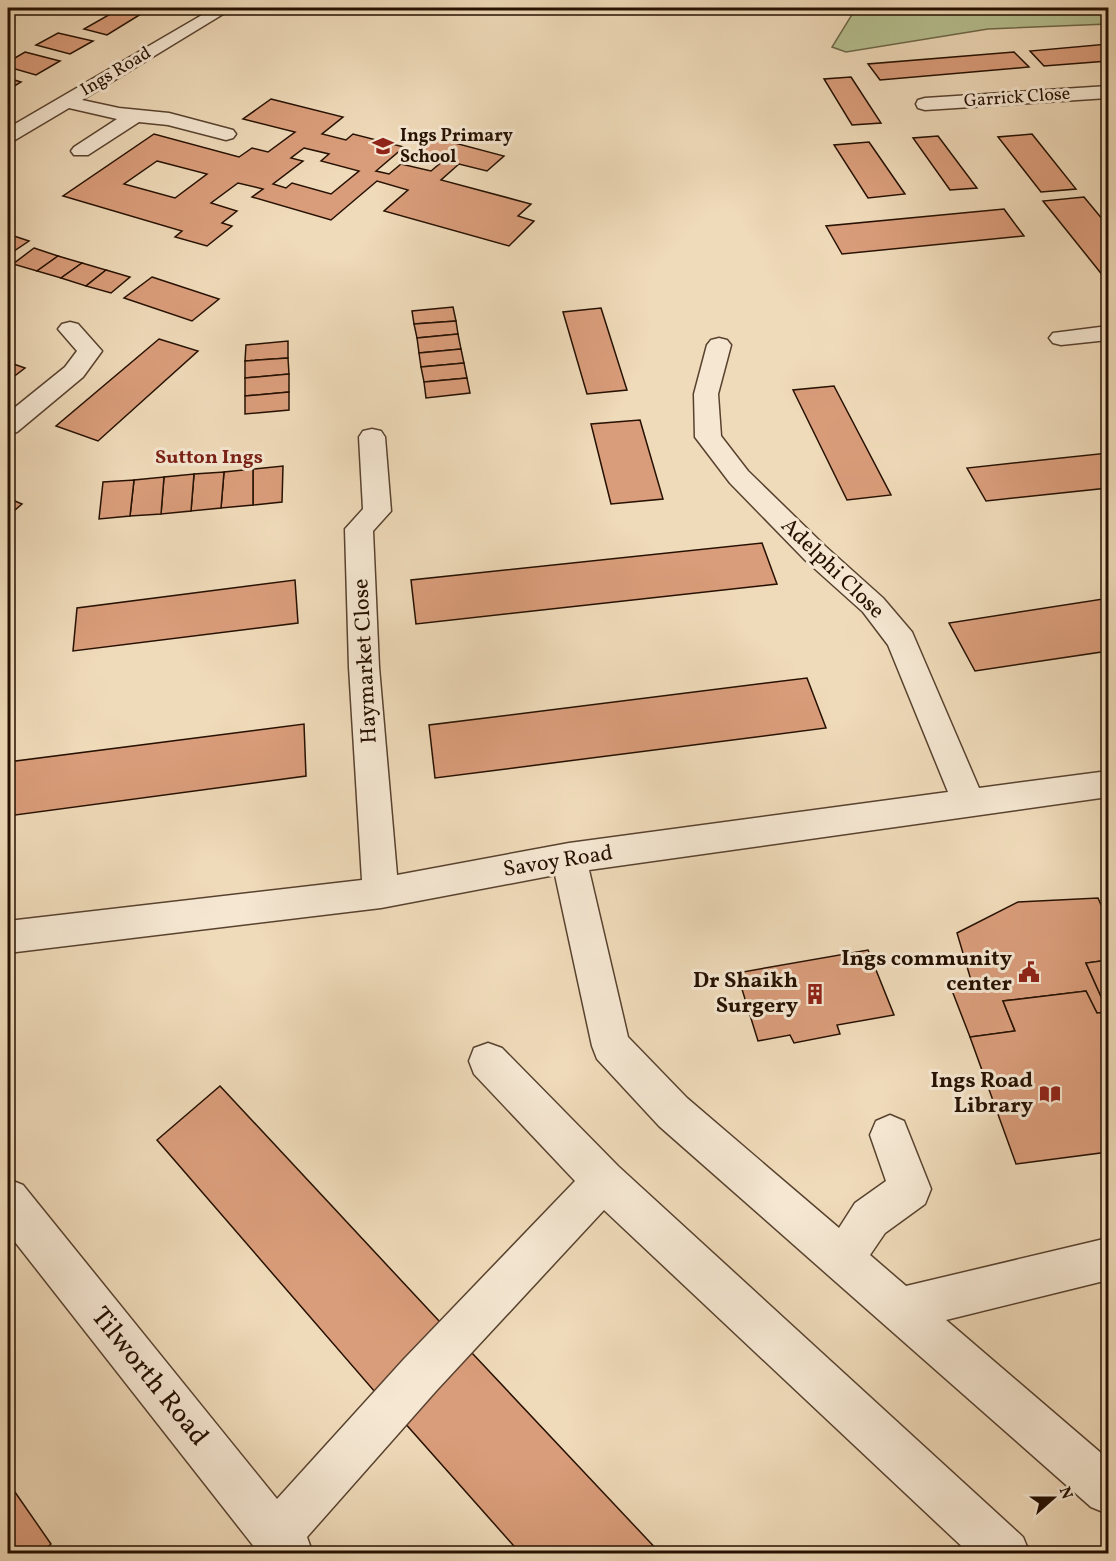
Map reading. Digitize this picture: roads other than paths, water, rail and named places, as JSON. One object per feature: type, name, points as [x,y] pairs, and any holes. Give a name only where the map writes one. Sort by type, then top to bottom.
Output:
[{"type":"street","name":"Ings Road","points":[[8,136],[225,8]]},
{"type":"street","name":"Garrick Close","points":[[925,104],[1108,92]]},
{"type":"street","points":[[66,102],[135,116],[169,119],[226,134]]},
{"type":"street","points":[[81,151],[135,116]]},
{"type":"street","points":[[8,119],[28,124]]},
{"type":"street","points":[[8,426],[74,372],[90,351],[70,329]]},
{"type":"street","points":[[1060,338],[1108,333]]},
{"type":"street","name":"Adelphi Close","points":[[720,345],[706,394],[708,437],[739,477],[815,553],[873,605],[902,640],[969,803]]},
{"type":"street","name":"Haymarket Close","points":[[372,437],[377,511],[359,529],[364,667],[381,893]]},
{"type":"street","name":"Savoy Road","points":[[8,936],[381,893],[569,858],[1102,785]]},
{"type":"street","points":[[569,858],[611,1046],[674,1112],[1108,1490]]},
{"type":"street","points":[[488,1061],[603,1181],[1006,1554]]},
{"type":"street","points":[[843,1259],[870,1218],[910,1189],[890,1135]]},
{"type":"street","points":[[283,1545],[420,1375],[603,1181]]},
{"type":"street","name":"Tilworth Road","points":[[8,1200],[283,1545]]},
{"type":"street","points":[[900,1309],[1108,1259]]},
{"type":"place","name":"Ings Primary School","points":[[383,146]]},
{"type":"place","name":"Ings community center","points":[[1029,972]]},
{"type":"place","name":"Dr Shaikh Surgery","points":[[815,994]]},
{"type":"place","name":"Ings Road Library","points":[[1050,1094]]},
{"type":"district","name":"Sutton Ings","points":[[209,458]]}]
